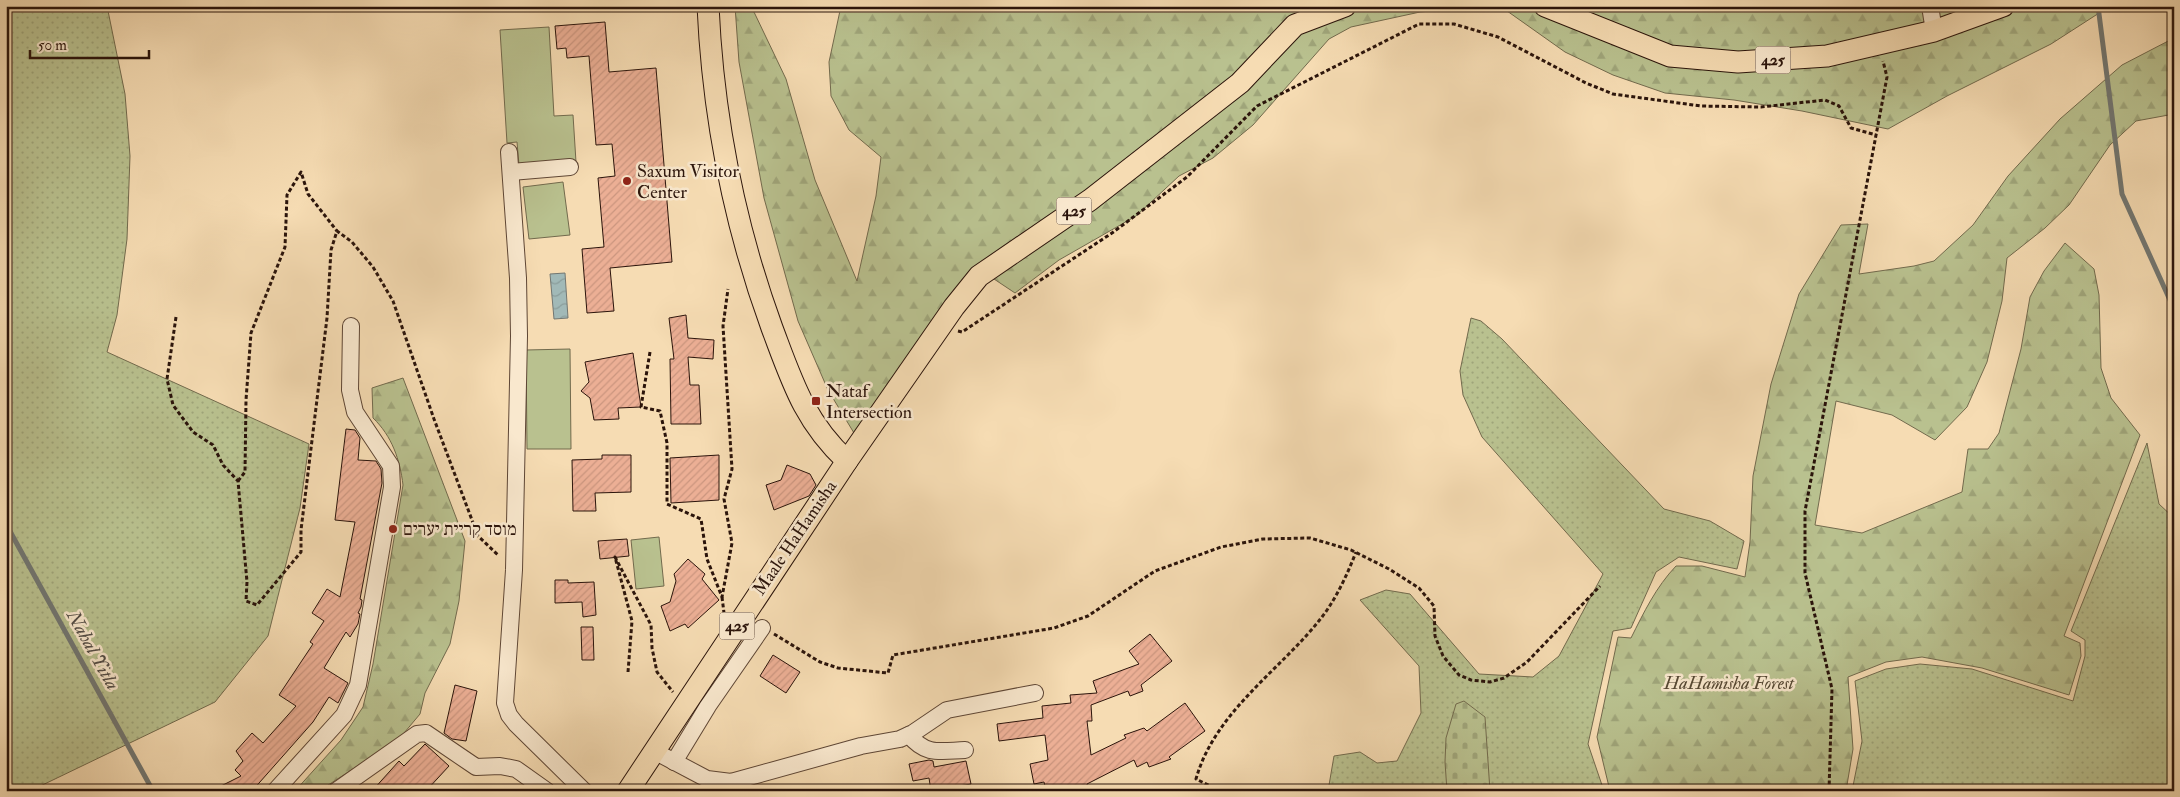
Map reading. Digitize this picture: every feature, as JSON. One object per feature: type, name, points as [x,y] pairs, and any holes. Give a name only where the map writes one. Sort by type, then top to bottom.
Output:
[{"type":"main road","points":[[708,6],[712,68],[727,174],[735,208],[764,305],[796,392],[806,413],[833,448],[847,461]]},
{"type":"main road","name":"425","points":[[847,461],[940,326],[979,276],[1090,200],[1232,88],[1295,24],[1345,6]]},
{"type":"main road","name":"425","points":[[1545,6],[1670,56],[1738,62],[1827,56],[1934,31],[2003,6]]},
{"type":"main road","name":"Maale HaHamisha","points":[[628,791],[847,461]]},
{"type":"street","points":[[1930,6],[1934,31]]},
{"type":"street","points":[[509,152],[518,278],[519,336],[514,570],[505,703],[509,715],[584,791]]},
{"type":"street","points":[[511,172],[570,167]]},
{"type":"street","points":[[275,791],[344,715],[358,684],[366,650],[392,487],[391,466],[355,412],[350,390],[351,326]]},
{"type":"street","points":[[674,762],[708,706],[762,628]]},
{"type":"street","points":[[654,751],[707,779],[731,782],[860,746],[900,740],[947,710],[1035,693]]},
{"type":"street","points":[[336,791],[417,734],[426,733],[476,767],[500,766],[516,769],[538,789]]},
{"type":"street","points":[[909,736],[915,743],[930,752],[965,750]]},
{"type":"path","points":[[940,326],[962,332],[1112,233],[1187,177],[1257,106],[1419,24],[1454,24],[1498,37],[1613,94],[1701,106],[1761,107],[1825,100],[1839,106],[1851,128],[1876,135]]},
{"type":"path","points":[[1829,791],[1832,690],[1805,573],[1805,511],[1887,77],[1879,44]]},
{"type":"path","points":[[238,481],[245,472],[246,400],[251,333],[285,247],[287,195],[301,172],[308,194],[337,231],[352,242],[373,267],[393,301],[434,419],[478,536],[514,570]]},
{"type":"path","points":[[176,317],[167,378],[173,405],[193,432],[213,445],[223,465],[238,481],[247,582],[246,601],[257,605],[301,552],[301,530],[327,318],[331,250],[337,231]]},
{"type":"path","points":[[650,352],[642,407],[660,411],[667,443],[667,504],[701,519],[708,559],[722,597],[732,543],[724,499],[732,469],[723,326],[728,290]]},
{"type":"path","points":[[762,628],[820,662],[852,671],[888,673],[892,656],[1054,628],[1088,616],[1156,571],[1221,548],[1263,539],[1310,538],[1356,552],[1389,569],[1419,588],[1434,606],[1436,618],[1435,636],[1443,656],[1459,675],[1471,680],[1490,682],[1504,678],[1527,662],[1600,586]]},
{"type":"path","points":[[1220,791],[1196,779],[1200,762],[1234,710],[1322,617],[1339,591],[1356,552]]},
{"type":"path","points":[[628,672],[632,621],[615,557],[651,625],[652,648],[657,672],[684,706]]},
{"type":"green space","points":[[6,6],[107,6],[125,94],[130,156],[127,239],[117,315],[107,352],[309,444],[300,508],[268,636],[215,702],[30,791],[6,791]]},
{"type":"green space","points":[[735,6],[754,12],[786,79],[815,180],[857,281],[876,196],[881,157],[849,130],[831,96],[829,62],[841,6],[1486,6],[1420,12],[1351,27],[1329,39],[1253,125],[1213,158],[1179,176],[1136,216],[1059,260],[1015,293],[982,271],[854,433],[828,390],[798,321],[764,198],[739,62]]},
{"type":"green space","points":[[1500,6],[2110,6],[2051,44],[1947,96],[1888,129],[1802,111],[1734,100],[1665,93],[1613,75],[1565,52]]},
{"type":"green space","points":[[549,27],[554,116],[573,115],[576,162],[519,165],[517,142],[507,143],[500,30]]},
{"type":"green space","name":"HaHamisha Forest","points":[[2174,38],[2174,114],[2136,121],[2110,145],[2069,205],[2045,228],[2007,258],[2002,301],[1987,362],[1967,407],[1935,440],[1892,415],[1836,401],[1815,525],[1862,533],[1962,492],[1968,449],[1988,449],[1999,433],[2021,349],[2030,297],[2044,271],[2065,243],[2094,269],[2099,295],[2101,368],[2111,398],[2140,435],[2064,636],[2080,643],[2081,656],[2069,695],[1982,668],[1922,657],[1886,662],[1848,677],[1853,749],[1846,791],[1788,791],[1776,787],[1744,788],[1738,791],[1610,791],[1597,737],[1618,637],[1631,638],[1656,591],[1676,566],[1702,566],[1745,577],[1750,542],[1753,476],[1771,384],[1799,294],[1841,225],[1868,224],[1859,274],[1914,266],[1934,261],[1973,225],[2008,176],[2060,119],[2122,65]]},
{"type":"green space","points":[[563,182],[570,235],[529,239],[523,187]]},
{"type":"green space","points":[[1471,318],[1481,321],[1502,339],[1664,509],[1710,521],[1744,541],[1737,569],[1679,557],[1656,572],[1631,628],[1613,631],[1588,744],[1604,791],[1328,791],[1334,756],[1360,752],[1377,763],[1397,761],[1421,713],[1419,666],[1360,600],[1386,590],[1410,594],[1479,674],[1533,677],[1559,656],[1603,574],[1482,437],[1463,395],[1460,371]]},
{"type":"green space","points":[[570,349],[571,449],[527,449],[526,350]]},
{"type":"green space","points":[[403,378],[465,541],[459,601],[450,644],[425,693],[420,714],[399,739],[319,791],[295,791],[341,740],[363,707],[373,664],[403,485],[394,449],[380,425],[373,418],[372,388]]},
{"type":"green space","points":[[2147,443],[2159,504],[2174,518],[2174,573],[2169,581],[2174,581],[2174,791],[1852,791],[1862,741],[1855,681],[1886,669],[1920,664],[1972,669],[2073,701],[2085,656],[2085,640],[2071,631]]},
{"type":"green space","points":[[659,537],[664,586],[636,589],[631,540]]},
{"type":"green space","points":[[1464,701],[1485,717],[1490,791],[1447,791],[1446,738],[1456,704]]},
{"type":"water","points":[[565,273],[568,318],[554,319],[550,274]]},
{"type":"building","points":[[605,22],[609,72],[656,68],[672,262],[610,268],[614,311],[587,313],[582,249],[604,247],[598,178],[615,176],[612,144],[596,145],[589,56],[567,58],[566,48],[557,49],[555,26]]},
{"type":"building","points":[[686,315],[688,338],[714,340],[713,359],[688,357],[690,385],[699,385],[701,424],[671,424],[670,359],[674,359],[669,318]]},
{"type":"building","points":[[633,353],[641,407],[618,408],[619,419],[594,420],[590,398],[581,391],[589,382],[585,362]]},
{"type":"building","points":[[346,429],[355,430],[360,438],[358,460],[376,461],[381,469],[382,483],[360,599],[362,600],[358,613],[360,614],[358,624],[350,637],[346,632],[324,668],[348,683],[338,703],[329,697],[313,722],[252,791],[211,791],[241,776],[235,770],[243,761],[236,751],[252,733],[263,743],[296,706],[279,695],[313,644],[310,642],[324,621],[312,613],[327,589],[340,597],[355,522],[335,520]]},
{"type":"building","points":[[602,455],[631,455],[631,492],[595,493],[596,511],[573,511],[572,460],[602,459]]},
{"type":"building","points":[[719,455],[719,500],[671,503],[670,458]]},
{"type":"building","points":[[787,465],[810,474],[816,485],[809,496],[774,510],[766,485],[781,480]]},
{"type":"building","points":[[627,539],[629,556],[600,559],[598,541]]},
{"type":"building","points":[[688,559],[705,574],[702,579],[719,600],[688,628],[685,624],[670,631],[661,606],[670,602],[676,581],[674,574]]},
{"type":"building","points":[[555,580],[568,580],[568,583],[594,582],[596,615],[583,617],[582,602],[555,603]]},
{"type":"building","points":[[581,627],[593,627],[594,660],[582,660]]},
{"type":"building","points":[[1150,634],[1172,661],[1141,685],[1143,691],[1130,696],[1128,691],[1091,705],[1092,721],[1087,721],[1091,755],[1126,738],[1124,735],[1144,728],[1147,731],[1185,703],[1205,731],[1169,757],[1171,759],[1149,767],[1147,762],[1137,767],[1134,760],[1087,784],[1088,791],[1072,791],[1071,786],[1046,791],[1044,782],[1034,784],[1030,764],[1048,760],[1045,735],[999,741],[997,724],[1043,718],[1042,706],[1071,703],[1070,695],[1097,693],[1093,681],[1139,664],[1129,651]]},
{"type":"building","points":[[773,655],[800,672],[786,693],[760,676]]},
{"type":"building","points":[[455,685],[477,691],[466,741],[452,739],[444,733]]},
{"type":"building","points":[[425,744],[449,766],[426,791],[372,791],[399,761],[404,766]]},
{"type":"building","points":[[933,761],[934,767],[966,761],[971,784],[931,791],[929,778],[913,781],[909,764]]},
{"type":"waterway","points":[[2098,6],[2122,194],[2174,309]]},
{"type":"waterway","name":"Nahal Yitla","points":[[6,524],[153,791]]},
{"type":"place","name":"Saxum Visitor Center","points":[[627,181]]},
{"type":"place","name":"Nataf Intersection","points":[[816,401]]},
{"type":"place","name":"מוסד קריית יערים","points":[[393,529]]}]
